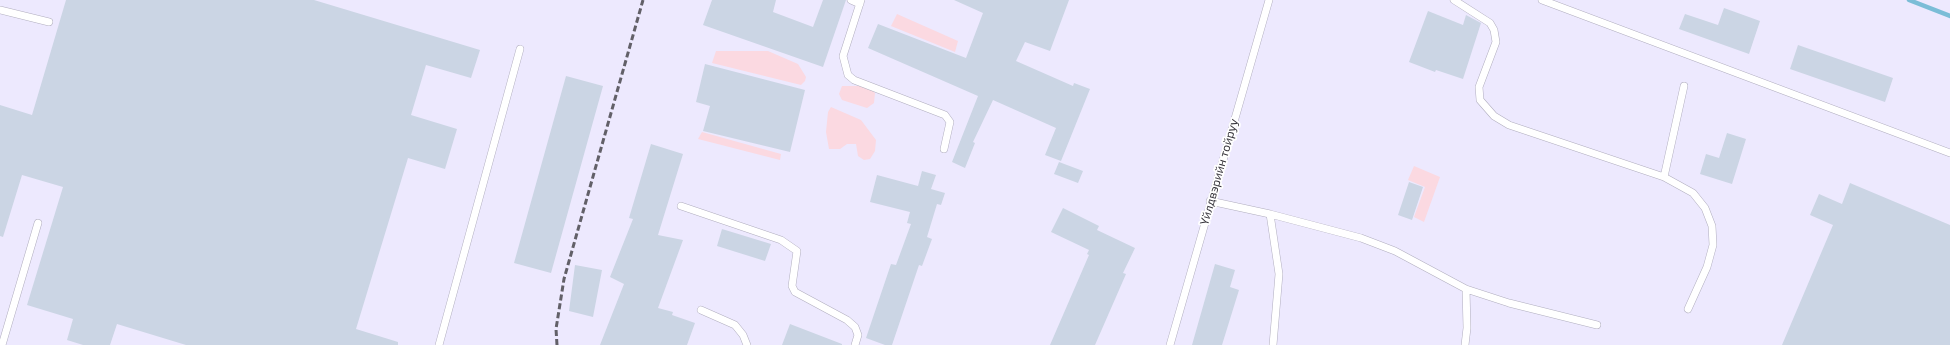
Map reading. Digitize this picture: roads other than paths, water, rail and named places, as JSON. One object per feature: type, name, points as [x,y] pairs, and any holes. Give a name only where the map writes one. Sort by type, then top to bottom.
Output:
[{"type":"lane","points":[[850,0],[861,2],[843,56],[848,75],[854,80],[945,115],[950,122],[944,149]]},
{"type":"lane","name":"Үйлдвэрийн тойруу","points":[[1170,345],[1210,201],[1269,0]]},
{"type":"lane","points":[[1454,0],[1490,23],[1494,30],[1496,42],[1479,87],[1480,100],[1494,116],[1509,125],[1664,178],[1693,193],[1705,208],[1712,226],[1713,245],[1707,266],[1688,308]]},
{"type":"lane","points":[[1542,0],[1950,152]]},
{"type":"lane","points":[[0,10],[49,22]]},
{"type":"lane","points":[[439,345],[520,49]]},
{"type":"lane","points":[[1664,178],[1684,86]]},
{"type":"lane","points":[[1210,201],[1270,214],[1361,238],[1395,251],[1466,289],[1509,304],[1597,325]]},
{"type":"lane","points":[[681,206],[781,240],[797,251],[792,286],[795,292],[847,320],[855,327],[858,335],[855,345]]},
{"type":"lane","points":[[1270,214],[1279,274],[1273,345]]},
{"type":"lane","points":[[2,345],[38,223]]},
{"type":"lane","points":[[1465,345],[1467,328],[1466,289]]},
{"type":"lane","points":[[701,310],[735,325],[743,335],[747,345]]},
{"type":"waterway","points":[[1909,0],[1950,16]]},
{"type":"railway","points":[[557,345],[556,329],[564,279],[643,0]]}]
